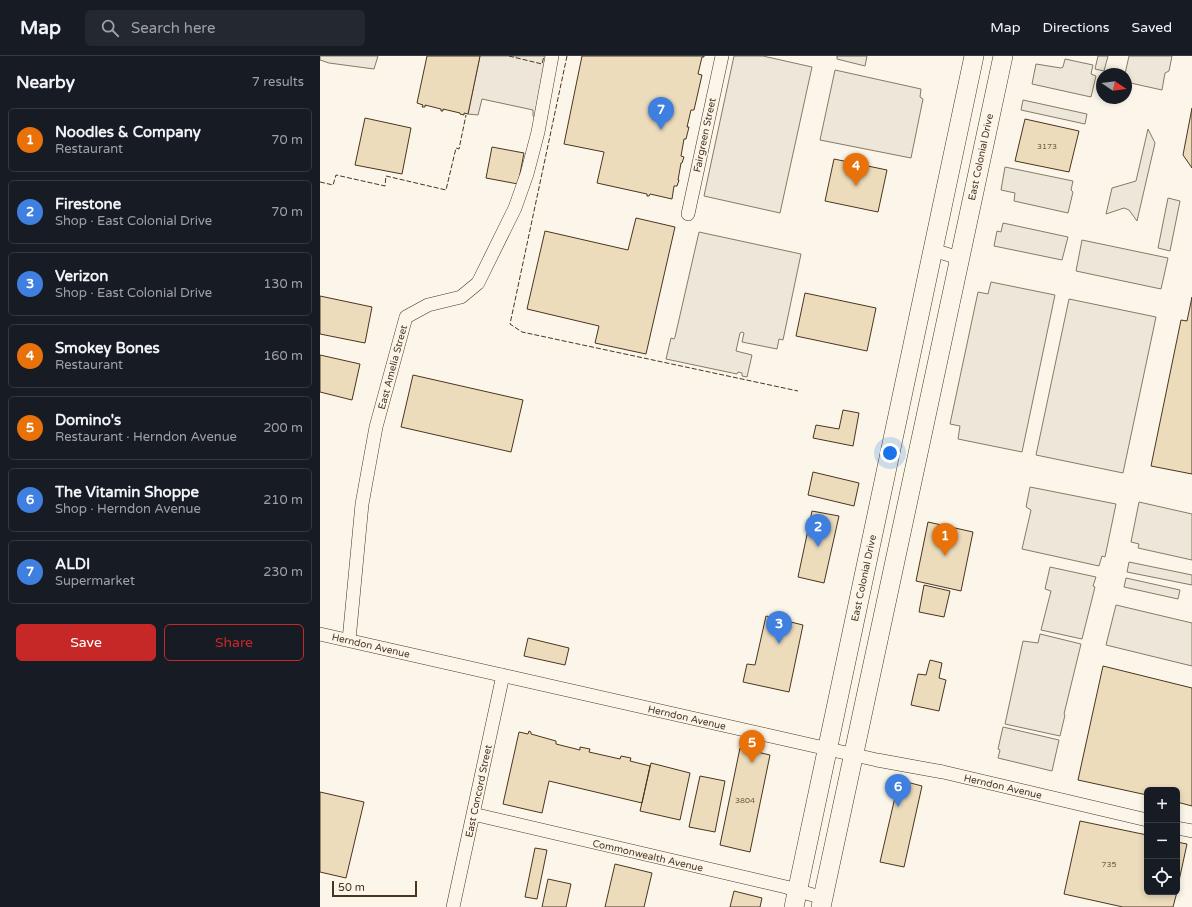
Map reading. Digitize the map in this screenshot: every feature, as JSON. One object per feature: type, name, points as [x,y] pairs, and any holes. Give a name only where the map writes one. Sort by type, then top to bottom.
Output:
[{"type":"highway","name":"East Colonial Drive","points":[[796,898],[974,56]]},
{"type":"highway","name":"East Colonial Drive","points":[[822,902],[1001,58]]},
{"type":"street","name":"East Amelia Street","points":[[348,640],[362,504],[376,427],[406,317],[428,305],[460,297],[478,282],[515,208],[527,174],[538,132],[552,56]]},
{"type":"street","name":"Fairgreen Street","points":[[688,214],[722,56]]},
{"type":"street","points":[[933,250],[959,258]]},
{"type":"street","name":"Herndon Avenue","points":[[320,634],[854,755],[943,772],[1144,819]]},
{"type":"street","name":"East Concord Street","points":[[453,907],[503,675]]},
{"type":"street","name":"Commonwealth Avenue","points":[[473,814],[796,898],[822,902]]},
{"type":"street","points":[[1180,829],[1192,831]]},
{"type":"shaded area","points":[[320,56],[378,56],[374,69],[329,63],[320,60]]},
{"type":"shaded area","points":[[480,56],[549,56],[537,117],[533,116],[533,110],[482,99],[478,115],[468,114]]},
{"type":"shaded area","points":[[734,56],[763,56],[812,67],[780,213],[704,196]]},
{"type":"shaded area","points":[[837,56],[867,56],[865,66],[837,59]]},
{"type":"shaded area","points":[[1098,56],[1108,56],[1105,68],[1095,69]]},
{"type":"shaded area","points":[[1129,56],[1172,56],[1169,71],[1165,73],[1162,90],[1132,83],[1132,68],[1126,68]]},
{"type":"shaded area","points":[[1065,59],[1093,65],[1091,74],[1096,76],[1091,97],[1032,84],[1036,64],[1061,68],[1063,67]]},
{"type":"shaded area","points":[[835,70],[921,89],[920,97],[923,99],[911,158],[820,140]]},
{"type":"shaded area","points":[[1023,100],[1087,114],[1085,124],[1021,110]]},
{"type":"shaded area","points":[[1148,129],[1155,143],[1137,221],[1129,210],[1124,208],[1106,214],[1112,188],[1136,181]]},
{"type":"shaded area","points":[[1005,167],[1073,181],[1071,190],[1073,192],[1068,213],[1014,201],[1015,193],[1001,190]]},
{"type":"shaded area","points":[[1168,198],[1180,201],[1170,251],[1158,248]]},
{"type":"shaded area","points":[[1003,223],[1068,237],[1062,260],[994,246],[997,231],[1001,232]]},
{"type":"shaded area","points":[[699,232],[801,254],[783,340],[779,339],[777,349],[742,342],[744,333],[740,333],[736,351],[752,355],[747,377],[742,376],[742,373],[738,372],[737,374],[666,359],[671,338],[674,339],[675,337]]},
{"type":"shaded area","points":[[1082,240],[1168,258],[1161,289],[1076,271]]},
{"type":"shaded area","points":[[991,282],[1055,295],[1022,452],[958,439],[960,426],[950,424],[978,292],[988,294]]},
{"type":"shaded area","points":[[1069,299],[1156,317],[1123,473],[1036,455]]},
{"type":"shaded area","points":[[1030,487],[1116,504],[1105,557],[1102,556],[1099,566],[1022,549],[1031,510],[1026,507]]},
{"type":"shaded area","points":[[1139,502],[1192,514],[1192,560],[1138,548],[1139,544],[1131,542]]},
{"type":"shaded area","points":[[1129,562],[1192,575],[1192,585],[1127,572]]},
{"type":"shaded area","points":[[1050,567],[1096,577],[1093,586],[1095,587],[1082,639],[1041,630],[1051,591],[1045,589]]},
{"type":"shaded area","points":[[1126,578],[1180,590],[1178,599],[1124,587]]},
{"type":"shaded area","points":[[1116,605],[1192,623],[1192,666],[1106,645]]},
{"type":"shaded area","points":[[1040,634],[1081,644],[1060,736],[1005,724],[1023,641],[1038,643]]},
{"type":"shaded area","points":[[1003,727],[1059,740],[1052,771],[998,758],[1000,750],[998,749]]},
{"type":"building","points":[[427,56],[480,56],[468,114],[464,113],[464,115],[443,109],[443,111],[441,111],[441,109],[425,105],[425,107],[422,107],[423,105],[417,103]]},
{"type":"building","points":[[582,56],[704,56],[702,57],[698,74],[702,75],[694,110],[691,110],[687,127],[689,127],[686,139],[684,139],[681,156],[684,157],[681,163],[679,180],[677,186],[674,186],[672,199],[650,194],[647,196],[647,194],[597,183],[604,152],[564,144]]},
{"type":"building","points":[[1192,108],[1192,168],[1183,155]]},
{"type":"building","points":[[365,118],[411,128],[402,174],[355,165]]},
{"type":"building","points":[[1025,119],[1079,131],[1069,172],[1015,161]]},
{"type":"building","points":[[492,147],[524,153],[518,184],[486,178]]},
{"type":"building","points":[[834,159],[887,170],[878,212],[825,201]]},
{"type":"building","points":[[636,218],[675,227],[646,354],[595,343],[599,326],[527,309],[545,231],[628,250]]},
{"type":"building","points":[[805,293],[876,308],[867,351],[796,336]]},
{"type":"building","points":[[320,296],[372,307],[365,343],[320,334]]},
{"type":"building","points":[[1192,297],[1192,474],[1151,466],[1181,320],[1187,321]]},
{"type":"building","points":[[320,355],[360,364],[352,400],[320,392]]},
{"type":"building","points":[[413,375],[523,400],[511,452],[401,427]]},
{"type":"building","points":[[843,410],[859,413],[853,446],[813,438],[816,425],[839,429]]},
{"type":"building","points":[[813,472],[859,483],[854,506],[808,495]]},
{"type":"building","points":[[812,511],[839,516],[824,583],[798,577]]},
{"type":"building","points":[[928,522],[973,532],[961,591],[916,581]]},
{"type":"building","points":[[924,585],[950,591],[944,617],[919,612]]},
{"type":"building","points":[[766,616],[803,625],[789,692],[743,682],[747,664],[755,665]]},
{"type":"building","points":[[528,638],[569,648],[565,665],[524,656]]},
{"type":"building","points":[[930,660],[942,663],[939,678],[946,680],[939,711],[911,705],[918,674],[926,675]]},
{"type":"building","points":[[1103,666],[1192,688],[1192,806],[1180,803],[1180,787],[1144,787],[1144,794],[1078,780]]},
{"type":"building","points":[[529,731],[531,734],[556,741],[556,744],[580,750],[580,747],[590,749],[589,752],[620,759],[621,756],[631,758],[630,761],[650,766],[642,803],[549,781],[542,813],[503,804],[519,732],[528,734]]},
{"type":"building","points":[[740,748],[770,755],[750,852],[720,845]]},
{"type":"building","points":[[651,763],[690,773],[680,820],[640,811]]},
{"type":"building","points":[[700,776],[725,781],[715,832],[689,827]]},
{"type":"building","points":[[899,780],[922,786],[904,867],[880,862]]},
{"type":"building","points":[[320,792],[364,802],[346,878],[320,872]]},
{"type":"building","points":[[1080,821],[1144,834],[1144,895],[1176,895],[1173,907],[1123,907],[1064,894]]},
{"type":"building","points":[[1180,843],[1187,844],[1180,876]]},
{"type":"building","points":[[535,848],[547,850],[537,899],[525,897]]},
{"type":"building","points":[[615,864],[652,873],[644,907],[605,907]]},
{"type":"building","points":[[548,879],[571,884],[566,907],[542,907]]},
{"type":"building","points":[[734,891],[762,898],[760,907],[730,907]]},
{"type":"fence","points":[[509,56],[542,64],[544,56]]},
{"type":"fence","points":[[567,56],[510,324],[522,332],[798,391]]},
{"type":"fence","points":[[320,182],[333,185],[336,175],[385,186],[386,176],[446,190],[456,148],[459,149],[466,115]]},
{"type":"place","name":"ALDI","points":[[661,130]]},
{"type":"place","name":"Smokey Bones","points":[[856,186]]},
{"type":"place","name":"Firestone","points":[[818,547]]},
{"type":"place","name":"Noodles & Company","points":[[945,556]]},
{"type":"place","name":"Verizon","points":[[779,644]]},
{"type":"place","name":"Domino's","points":[[752,763]]},
{"type":"place","name":"The Vitamin Shoppe","points":[[898,807]]}]
